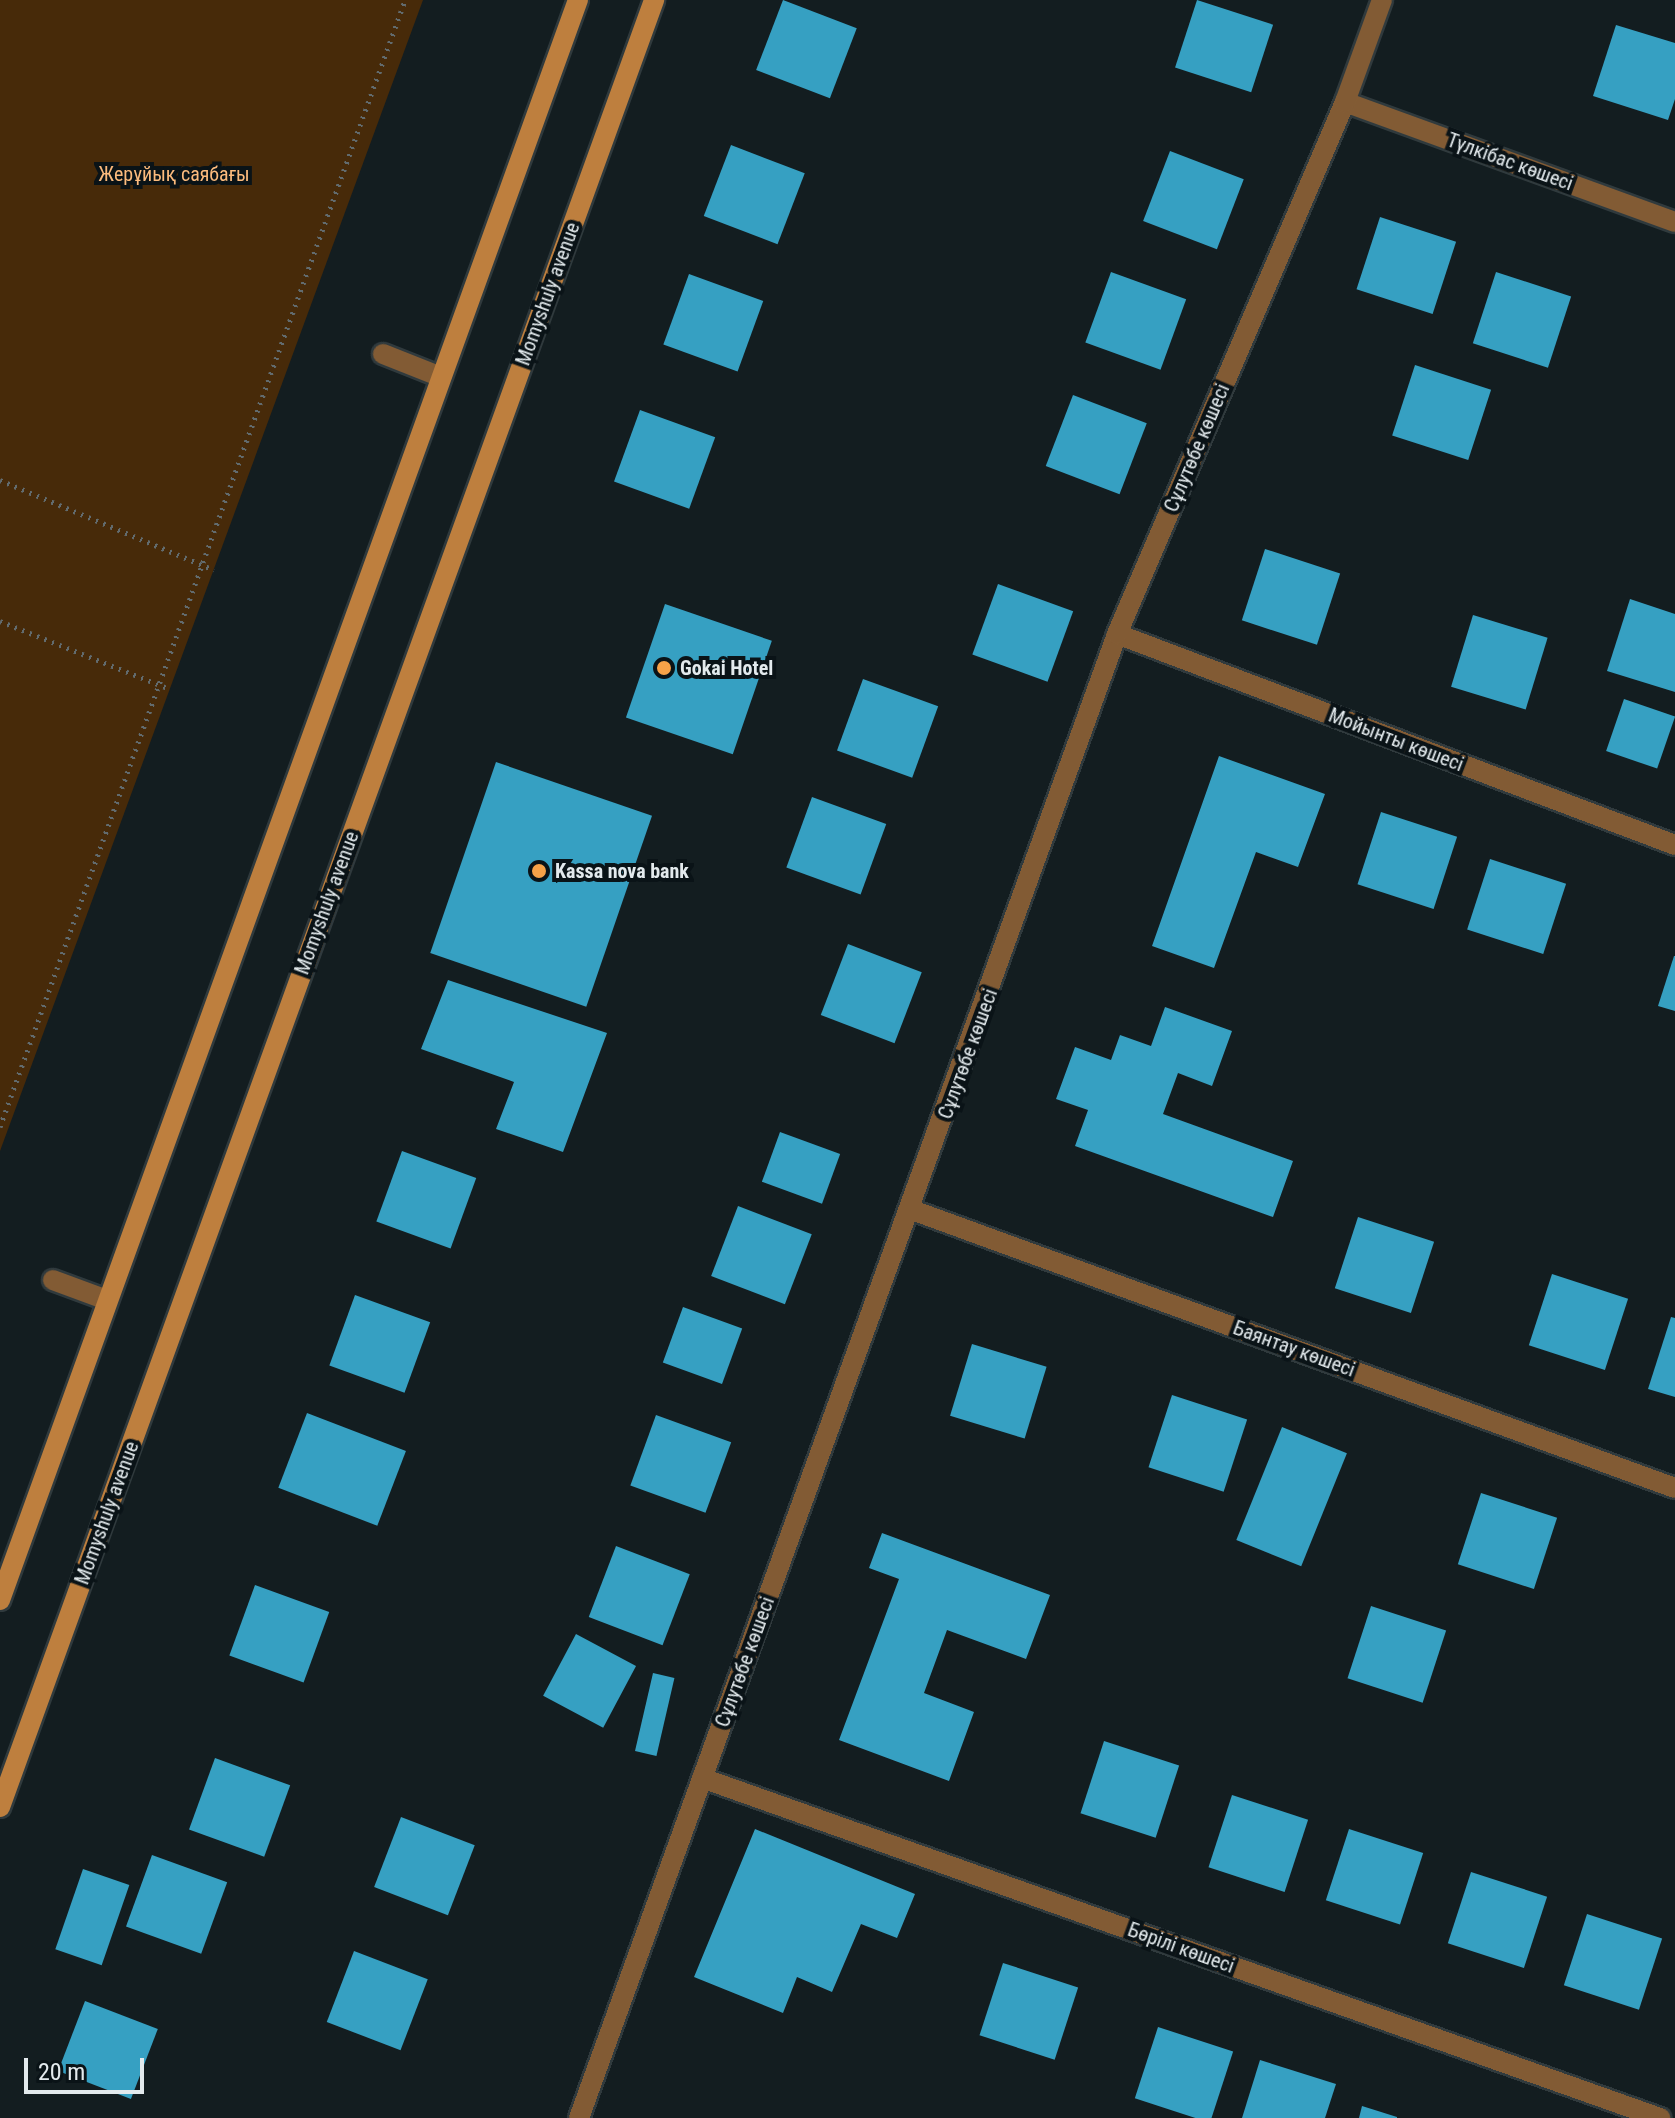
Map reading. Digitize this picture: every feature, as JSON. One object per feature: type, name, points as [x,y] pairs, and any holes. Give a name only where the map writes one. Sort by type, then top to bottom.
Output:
[{"type":"main road","points":[[0,1600],[578,0]]},
{"type":"main road","name":"Momyshuly avenue","points":[[0,1807],[654,0]]},
{"type":"street","name":"Сұлутөбе көшесі","points":[[579,2118],[912,1210],[1117,634],[1345,102],[1382,0]]},
{"type":"street","name":"Түлкібас көшесі","points":[[1345,102],[1675,222]]},
{"type":"street","points":[[383,354],[441,377]]},
{"type":"street","name":"Мойынты көшесі","points":[[1117,634],[1675,845]]},
{"type":"street","name":"Баянтау көшесі","points":[[912,1210],[1675,1488]]},
{"type":"street","points":[[53,1280],[107,1300]]},
{"type":"street","name":"Бөрілі көшесі","points":[[702,1778],[1660,2118]]},
{"type":"path","points":[[0,1127],[156,683],[405,0]]},
{"type":"path","points":[[0,480],[214,570]]},
{"type":"path","points":[[0,621],[170,689]]},
{"type":"green space","name":"Жерұйық саябағы","points":[[0,0],[423,0],[0,1151]]},
{"type":"building","points":[[783,0],[857,28],[830,98],[756,70]]},
{"type":"building","points":[[1197,0],[1273,25],[1251,92],[1175,68]]},
{"type":"building","points":[[1616,25],[1675,43],[1675,99],[1668,120],[1593,96]]},
{"type":"building","points":[[731,145],[805,173],[778,244],[704,216]]},
{"type":"building","points":[[1170,151],[1244,179],[1217,249],[1143,221]]},
{"type":"building","points":[[1380,217],[1456,242],[1433,314],[1357,289]]},
{"type":"building","points":[[1111,272],[1186,299],[1161,370],[1085,342]]},
{"type":"building","points":[[1496,272],[1571,296],[1548,368],[1473,343]]},
{"type":"building","points":[[689,274],[763,301],[738,371],[663,344]]},
{"type":"building","points":[[1415,365],[1491,390],[1468,460],[1392,435]]},
{"type":"building","points":[[1073,395],[1147,423],[1120,494],[1046,466]]},
{"type":"building","points":[[640,410],[715,437],[689,509],[614,481]]},
{"type":"building","points":[[1265,549],[1340,573],[1317,645],[1242,620]]},
{"type":"building","points":[[998,584],[1073,611],[1048,682],[972,654]]},
{"type":"building","points":[[1630,599],[1675,614],[1675,692],[1607,671]]},
{"type":"building","points":[[665,604],[772,641],[733,754],[626,717]]},
{"type":"building","points":[[1473,615],[1548,638],[1526,710],[1451,687]]},
{"type":"building","points":[[863,679],[938,706],[912,778],[837,750]]},
{"type":"building","points":[[1624,699],[1675,717],[1657,769],[1606,751]]},
{"type":"building","points":[[1219,756],[1325,794],[1298,867],[1256,852],[1214,968],[1152,946]]},
{"type":"building","points":[[496,762],[652,816],[586,1007],[430,953]]},
{"type":"building","points":[[812,797],[886,824],[861,894],[786,867]]},
{"type":"building","points":[[1381,812],[1457,837],[1434,909],[1358,884]]},
{"type":"building","points":[[1490,859],[1566,884],[1543,954],[1467,929]]},
{"type":"building","points":[[848,944],[922,972],[895,1043],[821,1015]]},
{"type":"building","points":[[1675,956],[1675,1011],[1658,1006]]},
{"type":"building","points":[[448,980],[607,1033],[563,1152],[496,1129],[514,1082],[421,1049]]},
{"type":"building","points":[[1165,1007],[1232,1031],[1212,1086],[1178,1073],[1163,1114],[1293,1161],[1273,1217],[1075,1146],[1088,1110],[1056,1099],[1075,1047],[1111,1060],[1120,1035],[1151,1046]]},
{"type":"building","points":[[780,1132],[840,1154],[822,1204],[762,1182]]},
{"type":"building","points":[[402,1151],[476,1178],[451,1248],[376,1221]]},
{"type":"building","points":[[738,1206],[812,1234],[785,1304],[711,1276]]},
{"type":"building","points":[[1358,1217],[1434,1242],[1411,1313],[1335,1288]]},
{"type":"building","points":[[1552,1274],[1628,1299],[1605,1370],[1529,1345]]},
{"type":"building","points":[[355,1295],[430,1322],[405,1393],[329,1365]]},
{"type":"building","points":[[683,1307],[742,1329],[722,1384],[663,1362]]},
{"type":"building","points":[[1671,1317],[1675,1318],[1675,1397],[1648,1389]]},
{"type":"building","points":[[972,1344],[1047,1367],[1025,1439],[950,1416]]},
{"type":"building","points":[[1172,1395],[1247,1419],[1224,1492],[1149,1467]]},
{"type":"building","points":[[307,1413],[406,1451],[377,1526],[278,1488]]},
{"type":"building","points":[[656,1415],[731,1442],[706,1513],[630,1485]]},
{"type":"building","points":[[1282,1427],[1347,1453],[1301,1566],[1236,1540]]},
{"type":"building","points":[[1481,1493],[1557,1518],[1534,1589],[1458,1564]]},
{"type":"building","points":[[882,1533],[1050,1595],[1026,1659],[947,1630],[924,1693],[974,1712],[949,1781],[839,1740],[899,1579],[869,1568]]},
{"type":"building","points":[[616,1546],[690,1574],[663,1645],[589,1617]]},
{"type":"building","points":[[255,1585],[329,1612],[304,1682],[229,1655]]},
{"type":"building","points":[[1371,1606],[1446,1630],[1423,1703],[1348,1678]]},
{"type":"building","points":[[576,1634],[636,1666],[603,1728],[543,1696]]},
{"type":"building","points":[[653,1673],[674,1678],[656,1756],[635,1751]]},
{"type":"building","points":[[1104,1741],[1179,1765],[1156,1838],[1081,1813]]},
{"type":"building","points":[[215,1758],[290,1785],[264,1857],[189,1829]]},
{"type":"building","points":[[1232,1795],[1308,1820],[1285,1892],[1209,1867]]},
{"type":"building","points":[[401,1817],[475,1845],[448,1915],[374,1887]]},
{"type":"building","points":[[755,1829],[915,1894],[897,1938],[861,1924],[832,1992],[797,1977],[783,2013],[694,1977]]},
{"type":"building","points":[[1349,1829],[1423,1853],[1400,1924],[1326,1900]]},
{"type":"building","points":[[152,1855],[227,1882],[201,1954],[126,1926]]},
{"type":"building","points":[[83,1869],[129,1885],[102,1965],[55,1949]]},
{"type":"building","points":[[1471,1872],[1547,1897],[1524,1968],[1448,1943]]},
{"type":"building","points":[[1587,1914],[1662,1938],[1639,2010],[1564,1985]]},
{"type":"building","points":[[354,1951],[428,1979],[401,2050],[327,2022]]},
{"type":"building","points":[[1003,1963],[1078,1987],[1055,2060],[980,2035]]},
{"type":"building","points":[[85,2001],[158,2029],[131,2099],[58,2071]]},
{"type":"building","points":[[1158,2027],[1233,2051],[1211,2118],[1195,2118],[1135,2098]]},
{"type":"building","points":[[1260,2060],[1336,2084],[1325,2118],[1242,2118]]},
{"type":"building","points":[[1362,2106],[1397,2117],[1397,2118],[1359,2118]]},
{"type":"place","name":"Gokai Hotel","points":[[664,668]]},
{"type":"place","name":"Kassa nova bank","points":[[539,871]]}]
